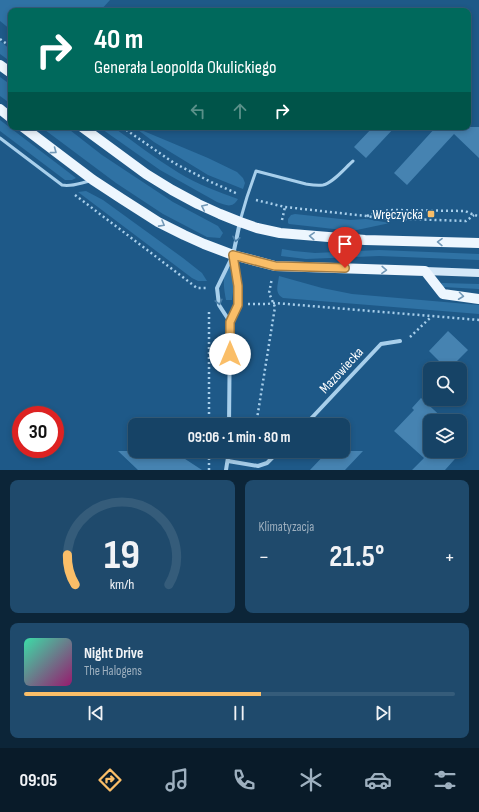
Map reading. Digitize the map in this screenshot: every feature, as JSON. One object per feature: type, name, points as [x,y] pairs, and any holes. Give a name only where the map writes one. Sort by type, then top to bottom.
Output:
[{"type":"main road","points":[[0,64],[8,71]]},
{"type":"main road","points":[[0,109],[8,116]]},
{"type":"main road","points":[[27,130],[93,180],[158,222],[204,244],[233,255],[275,266],[479,273]]},
{"type":"main road","points":[[86,130],[146,174],[172,190],[198,204],[240,222],[280,233],[365,240],[479,243]]},
{"type":"main road","points":[[425,271],[443,294],[479,299]]},
{"type":"street","points":[[230,322],[219,305],[217,288],[233,255],[240,222]]},
{"type":"street","points":[[229,418],[230,322],[238,305],[238,286],[233,255]]},
{"type":"street","name":"Mazowiecka","points":[[312,418],[381,344],[400,341]]},
{"type":"street","points":[[226,470],[228,458]]},
{"type":"street","points":[[228,462],[258,466],[267,463],[272,458]]},
{"type":"lane","points":[[0,138],[62,185],[76,185],[93,180]]},
{"type":"lane","points":[[240,222],[256,171],[314,186],[330,182],[353,161]]},
{"type":"path","points":[[126,130],[174,163],[240,195]]},
{"type":"path","points":[[62,185],[197,288],[217,288]]},
{"type":"path","points":[[253,199],[285,207],[378,218],[466,221],[474,215]]},
{"type":"path","points":[[281,223],[285,207]]},
{"type":"path","points":[[366,216],[394,210],[465,211],[479,216]]},
{"type":"path","points":[[257,418],[273,322],[274,307],[269,293],[273,276]]},
{"type":"path","points":[[273,303],[479,320]]},
{"type":"path","points":[[400,341],[411,337],[431,317]]},
{"type":"path","points":[[209,458],[209,470]]},
{"type":"shaded area","points":[[0,0],[110,0],[103,8],[8,8],[8,28],[0,21]]},
{"type":"shaded area","points":[[0,41],[8,48],[8,60],[0,54]]},
{"type":"shaded area","points":[[0,77],[8,83],[8,102],[0,96]]},
{"type":"shaded area","points":[[0,120],[8,126],[8,130],[13,130],[76,178],[72,180],[65,180],[0,131]]},
{"type":"shaded area","points":[[45,130],[70,130],[102,155],[173,202],[218,226],[223,233],[220,238],[207,237],[163,214],[116,183]]},
{"type":"shaded area","points":[[103,130],[117,130],[186,177],[208,188],[238,199],[231,205],[217,202],[160,170]]},
{"type":"shaded area","points":[[138,130],[208,158],[237,172],[243,178],[245,183],[243,189],[208,175],[154,142]]},
{"type":"shaded area","points":[[86,191],[103,200],[183,258],[202,273],[207,281],[198,281],[192,278],[78,192]]},
{"type":"shaded area","points":[[295,214],[350,220],[366,219],[390,223],[352,231],[289,224],[288,219],[291,215]]},
{"type":"shaded area","points":[[282,249],[315,253],[379,250],[479,254],[479,260],[379,256],[306,259],[281,256]]},
{"type":"shaded area","points":[[233,265],[236,269],[232,300],[226,300],[224,285],[225,276],[226,272]]},
{"type":"shaded area","points":[[279,276],[322,288],[352,294],[479,305],[479,314],[283,298],[278,294],[277,286]]},
{"type":"shaded area","points":[[441,284],[479,284],[479,289],[443,287]]},
{"type":"building","points":[[471,127],[479,127],[479,158],[454,134],[407,185],[394,173],[433,130],[471,130]]},
{"type":"building","points":[[370,130],[392,130],[366,158],[354,147]]},
{"type":"building","points":[[448,331],[468,350],[456,362],[440,362],[429,351]]},
{"type":"building","points":[[421,398],[423,400],[423,406],[430,406],[438,414],[423,414],[423,457],[394,431],[414,410],[412,408]]},
{"type":"building","points":[[118,451],[128,451],[128,458],[184,458],[202,470],[138,470]]},
{"type":"building","points":[[350,451],[363,451],[345,470],[310,470],[321,458],[350,458]]},
{"type":"building","points":[[424,458],[456,458],[445,470],[412,470]]},
{"type":"place","name":"Wręczycka","points":[[431,214]]},
{"type":"route","points":[[230,354],[230,322],[238,305],[238,286],[233,255],[275,266],[345,268]]}]
